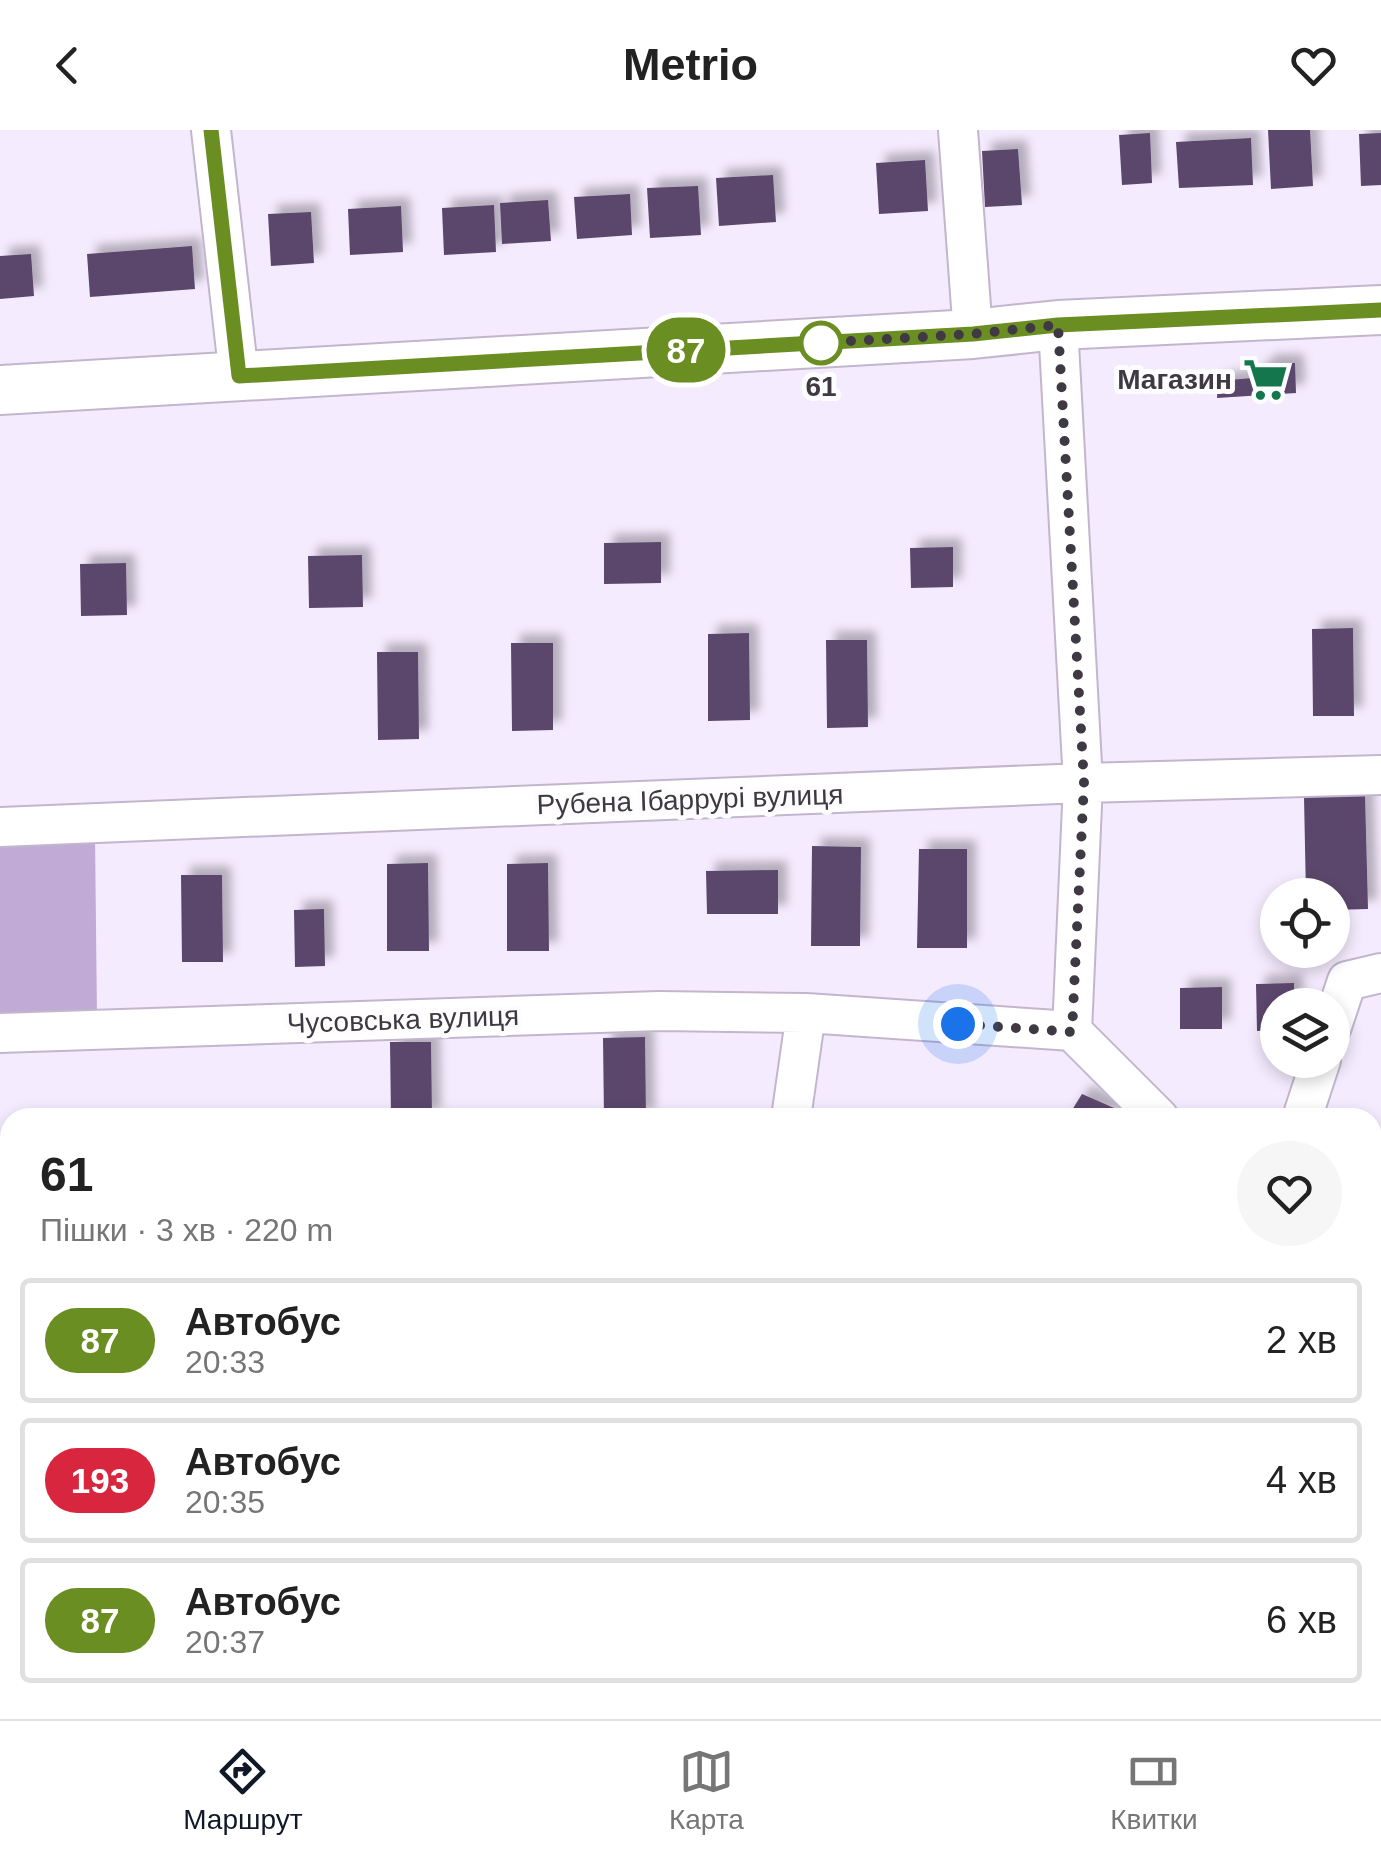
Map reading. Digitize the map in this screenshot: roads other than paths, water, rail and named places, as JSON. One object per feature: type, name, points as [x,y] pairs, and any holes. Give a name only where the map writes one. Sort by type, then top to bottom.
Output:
[{"type":"main road","points":[[0,390],[973,334],[1058,325],[1381,310]]},
{"type":"street","points":[[211,130],[239,376]]},
{"type":"street","points":[[958,130],[973,334]]},
{"type":"street","points":[[1058,325],[1084,783],[1072,1032],[1148,1108]]},
{"type":"street","name":"Рубена Ібаррурі вулиця","points":[[0,827],[1084,783],[1381,775]]},
{"type":"street","points":[[1345,988],[1348,980],[1381,973]]},
{"type":"street","name":"Чусовська вулиця","points":[[0,1033],[658,1011],[806,1013],[1072,1032]]},
{"type":"street","points":[[792,1108],[806,1013]]},
{"type":"street","points":[[1305,1108],[1316,1078]]},
{"type":"place","name":"61","points":[[821,343]]},
{"type":"place","name":"Магазин","points":[[1265,379]]}]
